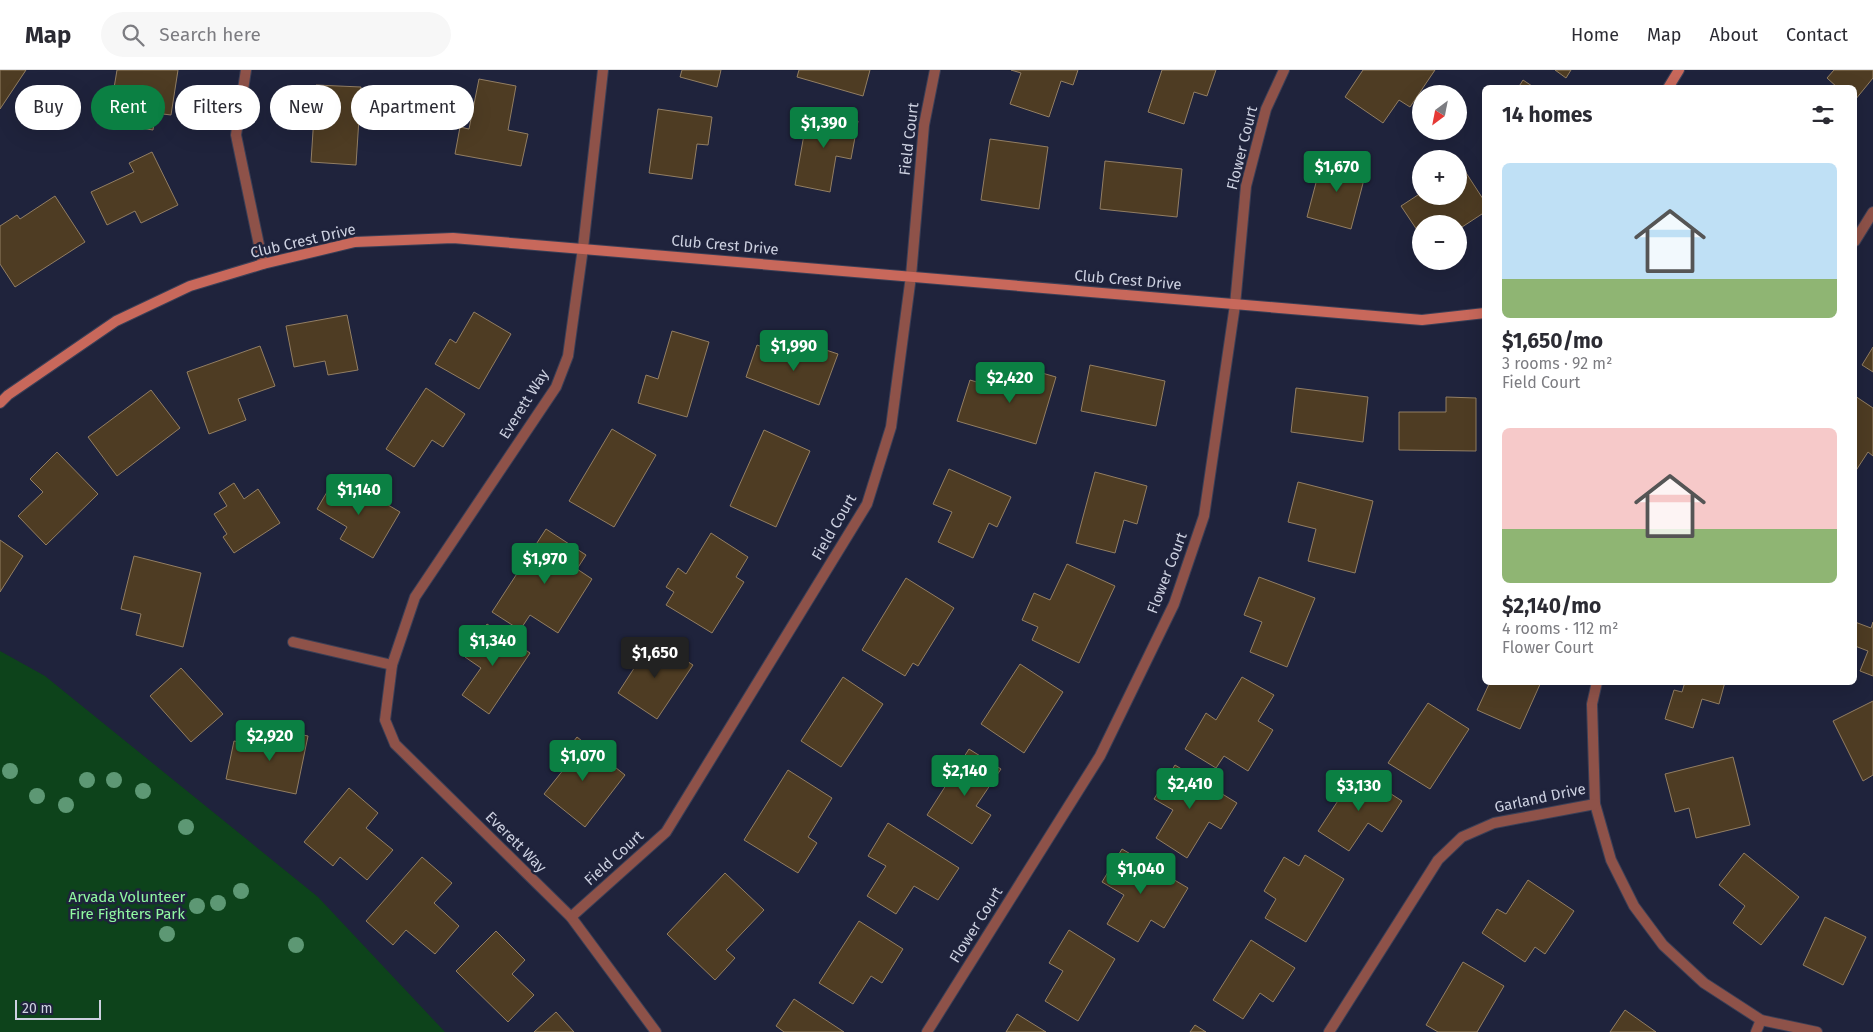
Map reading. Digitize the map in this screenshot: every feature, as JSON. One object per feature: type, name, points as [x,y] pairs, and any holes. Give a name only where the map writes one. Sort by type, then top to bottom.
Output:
[{"type":"street","points":[[246,70],[236,135],[263,264]]},
{"type":"street","name":"Everett Way","points":[[603,70],[583,248],[568,356],[556,386],[415,597],[392,665],[386,720],[395,744],[571,917],[656,1032]]},
{"type":"street","name":"Field Court","points":[[571,917],[666,832],[867,504],[891,427],[911,276],[924,125],[935,70]]},
{"type":"street","name":"Flower Court","points":[[927,1032],[1100,756],[1174,604],[1204,516],[1235,305],[1246,186],[1266,109],[1284,70]]},
{"type":"street","points":[[1670,85],[1679,70]]},
{"type":"street","points":[[1857,238],[1873,212]]},
{"type":"street","name":"Club Crest Drive","points":[[0,403],[8,395],[116,320],[190,286],[263,264],[355,242],[453,238],[1422,320],[1482,313]]},
{"type":"street","points":[[293,642],[392,665]]},
{"type":"street","name":"Garland Drive","points":[[1329,1032],[1438,860],[1462,838],[1494,823],[1595,804],[1592,704],[1596,685]]},
{"type":"street","points":[[1595,804],[1611,860],[1634,906],[1663,945],[1704,983],[1761,1020],[1817,1032]]},
{"type":"street","points":[[1756,1032],[1761,1020]]},
{"type":"green space","name":"Arvada Volunteer Fire Fighters Park","points":[[0,651],[45,676],[318,897],[445,1032],[0,1032]]},
{"type":"building","points":[[0,70],[26,70],[15,85],[0,109]]},
{"type":"building","points":[[117,70],[178,70],[171,115],[165,114],[165,85],[114,85]]},
{"type":"building","points":[[682,70],[721,70],[717,87],[680,77]]},
{"type":"building","points":[[799,70],[870,70],[863,96],[797,77]]},
{"type":"building","points":[[1011,70],[1078,70],[1073,85],[1061,81],[1049,117],[1010,104],[1021,73]]},
{"type":"building","points":[[1162,70],[1216,70],[1207,96],[1194,92],[1184,124],[1148,112]]},
{"type":"building","points":[[1363,70],[1435,70],[1425,85],[1412,85],[1412,104],[1410,107],[1399,100],[1383,123],[1345,97]]},
{"type":"building","points":[[1555,70],[1571,70],[1566,78]]},
{"type":"building","points":[[1834,70],[1873,70],[1873,78],[1857,98],[1857,85],[1835,85],[1827,78]]},
{"type":"building","points":[[479,79],[516,86],[508,130],[528,134],[521,166],[455,154],[459,130],[474,130],[474,104]]},
{"type":"building","points":[[1523,80],[1530,85],[1520,85]]},
{"type":"building","points":[[341,86],[351,87],[351,130],[358,130],[356,165],[311,162],[313,130],[341,130]]},
{"type":"building","points":[[658,109],[712,117],[708,145],[697,144],[692,179],[649,173]]},
{"type":"building","points":[[808,112],[858,121],[851,159],[836,156],[830,192],[795,185]]},
{"type":"building","points":[[990,139],[1048,147],[1039,209],[981,200]]},
{"type":"building","points":[[152,152],[178,205],[141,223],[135,211],[107,225],[91,192],[134,172],[129,163]]},
{"type":"building","points":[[1323,156],[1367,168],[1351,229],[1307,217]]},
{"type":"building","points":[[1105,161],[1182,169],[1177,217],[1100,209]]},
{"type":"building","points":[[1467,174],[1482,197],[1482,214],[1467,224],[1467,215],[1412,215],[1412,222],[1401,206],[1412,199],[1412,205],[1467,205]]},
{"type":"building","points":[[55,196],[85,242],[15,287],[0,264],[0,226],[17,215],[20,219]]},
{"type":"building","points":[[474,312],[511,334],[479,389],[435,364],[450,339],[456,343]]},
{"type":"building","points":[[347,315],[358,370],[328,375],[325,361],[294,367],[286,326]]},
{"type":"building","points":[[672,331],[709,342],[687,417],[638,403],[646,375],[658,379]]},
{"type":"building","points":[[808,344],[838,354],[819,405],[746,377],[757,345],[801,361]]},
{"type":"building","points":[[260,346],[275,386],[238,399],[246,420],[209,434],[187,372]]},
{"type":"building","points":[[1873,347],[1873,372],[1862,365]]},
{"type":"building","points":[[1007,363],[1056,377],[1036,444],[957,421],[970,380],[1000,389]]},
{"type":"building","points":[[1090,365],[1165,381],[1156,426],[1081,411]]},
{"type":"building","points":[[426,388],[465,414],[443,447],[432,440],[414,467],[386,449]]},
{"type":"building","points":[[1296,388],[1368,397],[1363,442],[1291,432]]},
{"type":"building","points":[[151,390],[180,428],[117,476],[88,437]]},
{"type":"building","points":[[1446,397],[1476,398],[1476,451],[1399,450],[1399,412],[1446,412]]},
{"type":"building","points":[[1857,397],[1873,408],[1873,456],[1868,452],[1857,469]]},
{"type":"building","points":[[612,429],[656,455],[614,527],[569,501]]},
{"type":"building","points":[[764,430],[810,451],[776,527],[730,506]]},
{"type":"building","points":[[57,452],[98,494],[46,545],[18,516],[43,492],[30,479]]},
{"type":"building","points":[[949,469],[1011,497],[997,527],[989,523],[973,558],[938,542],[952,512],[933,504]]},
{"type":"building","points":[[1095,472],[1147,486],[1137,524],[1124,520],[1115,553],[1076,543]]},
{"type":"building","points":[[337,475],[400,512],[373,558],[340,539],[347,527],[317,509]]},
{"type":"building","points":[[1298,482],[1373,501],[1355,573],[1308,561],[1316,529],[1288,522]]},
{"type":"building","points":[[234,483],[244,499],[258,489],[280,523],[234,553],[223,537],[227,534],[214,514],[227,506],[219,493]]},
{"type":"building","points":[[546,529],[586,555],[577,569],[592,579],[558,633],[530,615],[520,630],[492,612]]},
{"type":"building","points":[[711,533],[748,557],[736,577],[744,582],[712,633],[666,605],[674,592],[666,587],[678,568],[686,574]]},
{"type":"building","points":[[0,540],[23,556],[0,592]]},
{"type":"building","points":[[134,556],[201,573],[183,647],[136,635],[141,614],[121,609]]},
{"type":"building","points":[[1067,564],[1115,586],[1079,663],[1032,640],[1038,627],[1022,620],[1034,593],[1050,600]]},
{"type":"building","points":[[1259,577],[1315,598],[1287,667],[1250,652],[1262,622],[1244,615]]},
{"type":"building","points":[[906,578],[954,608],[918,666],[913,663],[905,676],[862,650]]},
{"type":"building","points":[[1873,622],[1873,676],[1860,671],[1868,651],[1857,647],[1857,623],[1871,628]]},
{"type":"building","points":[[487,624],[530,653],[489,714],[462,695],[481,668],[465,657]]},
{"type":"building","points":[[653,639],[693,665],[657,719],[618,693]]},
{"type":"building","points":[[1020,664],[1063,692],[1024,753],[981,724]]},
{"type":"building","points":[[181,668],[223,714],[191,742],[150,696]]},
{"type":"building","points":[[843,677],[883,704],[841,767],[801,741]]},
{"type":"building","points":[[1242,677],[1274,695],[1258,721],[1273,730],[1248,771],[1224,756],[1216,768],[1185,749],[1206,713],[1216,720]]},
{"type":"building","points":[[1489,685],[1540,685],[1520,729],[1477,710]]},
{"type":"building","points":[[1684,685],[1724,685],[1719,704],[1702,699],[1693,728],[1665,719],[1674,690],[1682,692]]},
{"type":"building","points":[[1873,701],[1873,775],[1863,781],[1833,721]]},
{"type":"building","points":[[1428,703],[1469,729],[1430,789],[1388,763]]},
{"type":"building","points":[[270,728],[308,736],[296,794],[226,779],[234,741],[266,748]]},
{"type":"building","points":[[577,737],[625,775],[585,827],[544,794],[564,769],[557,763]]},
{"type":"building","points":[[969,749],[1001,769],[976,806],[991,815],[972,844],[927,815]]},
{"type":"building","points":[[1733,757],[1750,825],[1696,838],[1689,808],[1675,812],[1665,774]]},
{"type":"building","points":[[1175,765],[1237,803],[1221,829],[1209,822],[1187,858],[1156,838],[1173,810],[1154,799]]},
{"type":"building","points":[[788,770],[832,798],[808,837],[817,843],[798,873],[744,840]]},
{"type":"building","points":[[1357,772],[1402,801],[1382,832],[1368,823],[1349,851],[1318,831]]},
{"type":"building","points":[[349,788],[378,813],[366,828],[393,850],[367,880],[340,857],[333,866],[304,842]]},
{"type":"building","points":[[888,823],[959,868],[938,900],[914,886],[896,914],[867,896],[886,866],[868,856]]},
{"type":"building","points":[[1122,849],[1188,888],[1164,928],[1151,920],[1138,942],[1107,924],[1124,895],[1102,882]]},
{"type":"building","points":[[1744,853],[1799,897],[1761,945],[1733,923],[1745,906],[1719,885]]},
{"type":"building","points":[[1305,855],[1344,879],[1306,942],[1265,918],[1276,899],[1264,891],[1284,857],[1299,866]]},
{"type":"building","points":[[422,857],[452,883],[434,903],[459,926],[435,954],[406,930],[393,945],[366,921]]},
{"type":"building","points":[[725,873],[764,910],[726,950],[735,958],[715,980],[667,934]]},
{"type":"building","points":[[1528,880],[1574,911],[1545,954],[1535,947],[1525,962],[1482,933],[1497,909],[1506,914]]},
{"type":"building","points":[[1825,917],[1866,937],[1843,985],[1803,965]]},
{"type":"building","points":[[859,921],[903,949],[882,983],[871,976],[853,1004],[819,983]]},
{"type":"building","points":[[1069,930],[1115,959],[1078,1021],[1045,1001],[1063,971],[1049,963]]},
{"type":"building","points":[[496,931],[525,960],[512,974],[534,995],[508,1022],[456,971]]},
{"type":"building","points":[[1251,940],[1295,968],[1273,1002],[1260,993],[1243,1019],[1213,1000]]},
{"type":"building","points":[[1463,962],[1504,986],[1477,1032],[1438,1032],[1426,1025]]},
{"type":"building","points":[[794,999],[844,1032],[784,1032],[776,1026]]},
{"type":"building","points":[[1625,1010],[1656,1032],[1610,1032]]},
{"type":"building","points":[[556,1012],[574,1032],[534,1032]]},
{"type":"building","points":[[1017,1014],[1046,1032],[1006,1032]]},
{"type":"building","points":[[1195,1025],[1206,1032],[1190,1032]]}]
